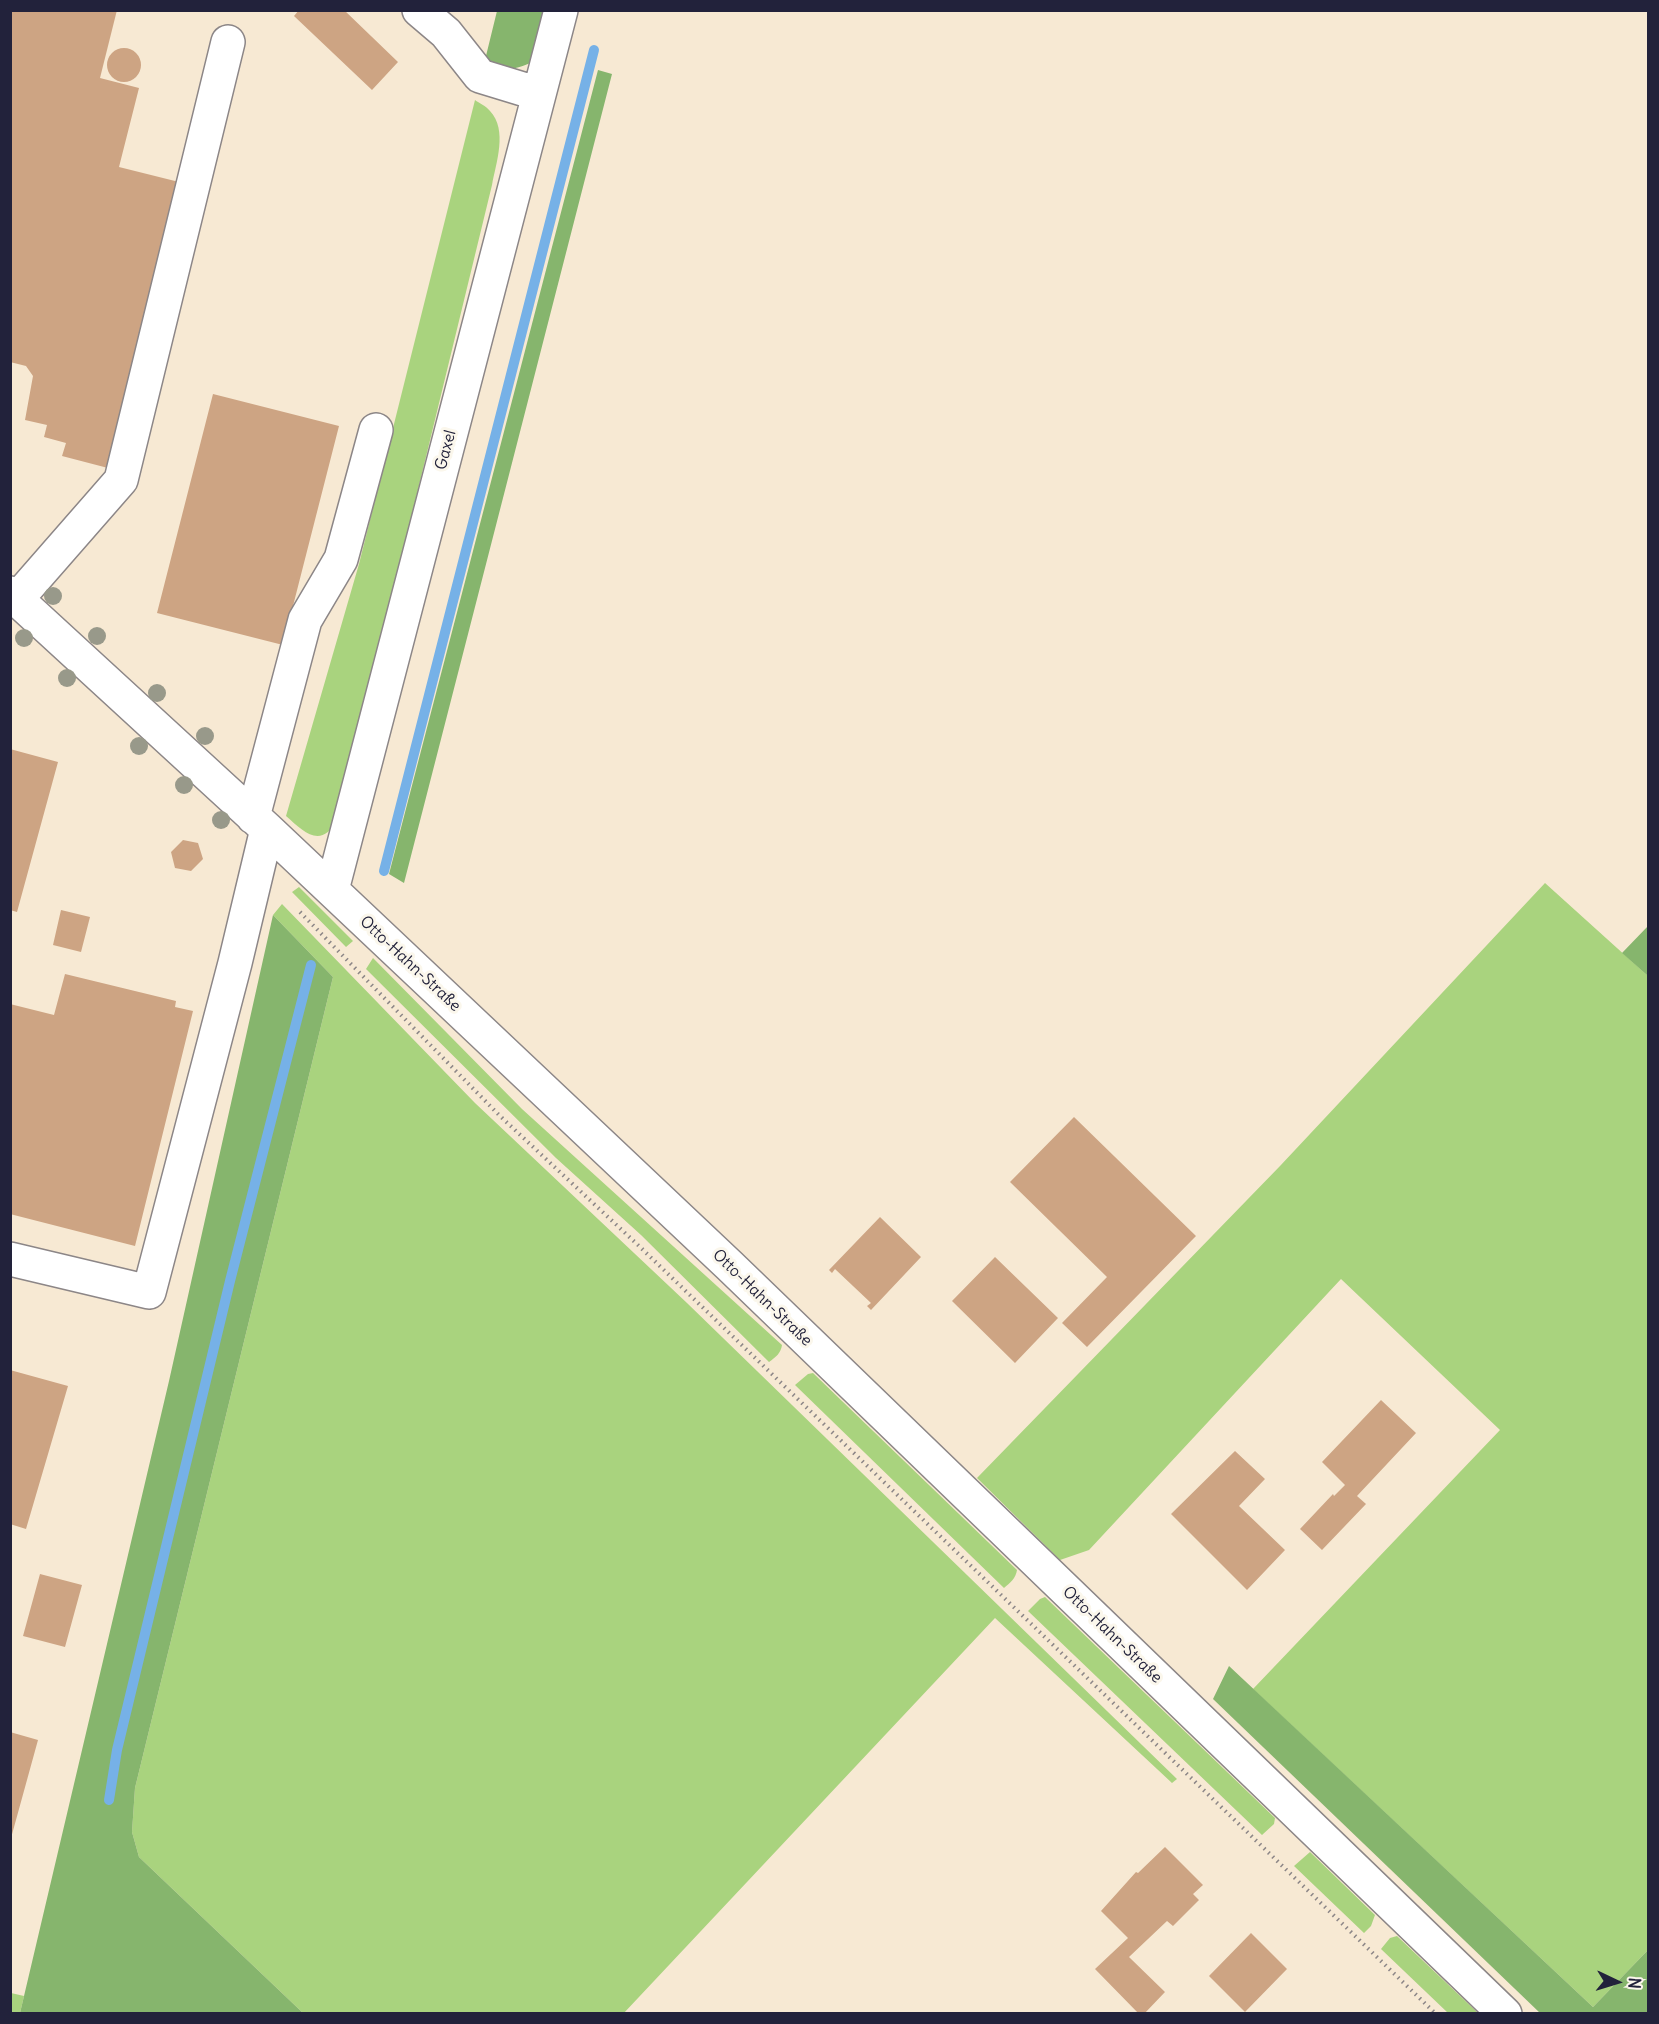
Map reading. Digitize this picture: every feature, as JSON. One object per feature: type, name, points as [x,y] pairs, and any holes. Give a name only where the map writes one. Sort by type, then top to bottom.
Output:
[{"type":"street","points":[[419,10],[449,22],[480,76],[539,94]]},
{"type":"street","name":"Gaxel","points":[[332,890],[561,10]]},
{"type":"street","points":[[14,596],[122,480],[228,42]]},
{"type":"street","points":[[10,1259],[149,1292],[236,963],[260,823],[305,620],[340,559],[376,430]]},
{"type":"street","name":"Otto-Hahn-Straße","points":[[14,596],[332,890],[730,1266],[1504,2013]]},
{"type":"path","points":[[295,907],[500,1116],[639,1246],[1436,2013]]},
{"type":"green space","points":[[497,11],[552,11],[533,62],[503,69],[485,60]]},
{"type":"green space","points":[[598,70],[612,74],[404,883],[389,874]]},
{"type":"green space","points":[[475,100],[490,111],[500,137],[492,185],[338,819],[325,834],[312,835],[299,828],[286,816],[359,564]]},
{"type":"green space","points":[[1545,883],[1648,976],[1648,1950],[1593,2007],[1253,1689],[1500,1430],[1341,1279],[1089,1550],[1060,1560],[977,1478],[1280,1166]]},
{"type":"green space","points":[[299,887],[353,941],[346,947],[292,892]]},
{"type":"green space","points":[[282,904],[475,1103],[687,1303],[1177,1779],[1172,1783],[995,1618],[623,2014],[303,2013],[139,1857],[132,1832],[135,1788],[333,977],[273,915]]},
{"type":"green space","points":[[273,915],[333,977],[135,1788],[132,1832],[139,1857],[303,2013],[20,2013],[169,1381]]},
{"type":"green space","points":[[1648,926],[1648,976],[1622,953]]},
{"type":"green space","points":[[373,958],[522,1109],[782,1345],[776,1357],[769,1362],[641,1235],[556,1158],[366,969]]},
{"type":"green space","points":[[813,1373],[1017,1570],[1014,1578],[1004,1588],[795,1385],[808,1374]]},
{"type":"green space","points":[[1045,1597],[1275,1818],[1274,1824],[1262,1835],[1028,1611]]},
{"type":"green space","points":[[1229,1666],[1593,2007],[1648,1950],[1648,2013],[1540,2013],[1213,1699]]},
{"type":"green space","points":[[1310,1852],[1375,1915],[1371,1926],[1364,1933],[1294,1866]]},
{"type":"green space","points":[[1397,1936],[1478,2013],[1448,2013],[1381,1949],[1390,1938]]},
{"type":"green space","points":[[11,1993],[24,1996],[20,2013],[11,2014]]},
{"type":"building","points":[[10,10],[117,10],[100,78],[139,88],[119,167],[183,183],[108,468],[62,456],[66,443],[44,437],[47,425],[25,420],[33,376],[26,366],[10,362]]},
{"type":"building","points":[[299,10],[344,10],[398,62],[372,90],[294,16]]},
{"type":"building","points":[[124,48],[136,53],[141,65],[136,77],[124,82],[112,77],[107,65],[112,53]]},
{"type":"building","points":[[213,394],[339,426],[283,645],[157,613]]},
{"type":"building","points":[[10,749],[58,762],[17,912],[10,910]]},
{"type":"building","points":[[183,840],[198,843],[203,859],[191,871],[175,868],[171,852]]},
{"type":"building","points":[[61,910],[90,917],[81,952],[53,945]]},
{"type":"building","points":[[65,974],[176,1001],[175,1007],[193,1011],[135,1246],[10,1214],[10,1004],[54,1015]]},
{"type":"building","points":[[1074,1117],[1196,1236],[1087,1347],[1062,1323],[1107,1277],[1010,1182]]},
{"type":"building","points":[[880,1217],[921,1257],[871,1310],[867,1306],[871,1303],[835,1269],[832,1273],[829,1270]]},
{"type":"building","points":[[995,1257],[1058,1318],[1015,1363],[952,1301]]},
{"type":"building","points":[[10,1370],[68,1386],[26,1529],[10,1524]]},
{"type":"building","points":[[1381,1400],[1416,1433],[1357,1496],[1366,1504],[1322,1550],[1300,1529],[1333,1494],[1334,1496],[1345,1485],[1322,1462]]},
{"type":"building","points":[[1235,1451],[1265,1479],[1239,1506],[1285,1550],[1247,1590],[1171,1514]]},
{"type":"building","points":[[40,1574],[82,1585],[65,1647],[23,1636]]},
{"type":"building","points":[[10,1732],[38,1740],[11,1838],[10,1838]]},
{"type":"building","points":[[1165,1847],[1203,1885],[1193,1894],[1199,1900],[1173,1926],[1167,1921],[1129,1957],[1165,1992],[1144,2014],[1139,2014],[1095,1969],[1128,1938],[1101,1911],[1136,1872],[1138,1873]]},
{"type":"building","points":[[1251,1933],[1287,1969],[1245,2012],[1209,1976]]},
{"type":"waterway","points":[[384,871],[594,50]]},
{"type":"waterway","points":[[109,1800],[117,1750],[230,1281],[311,965]]}]
